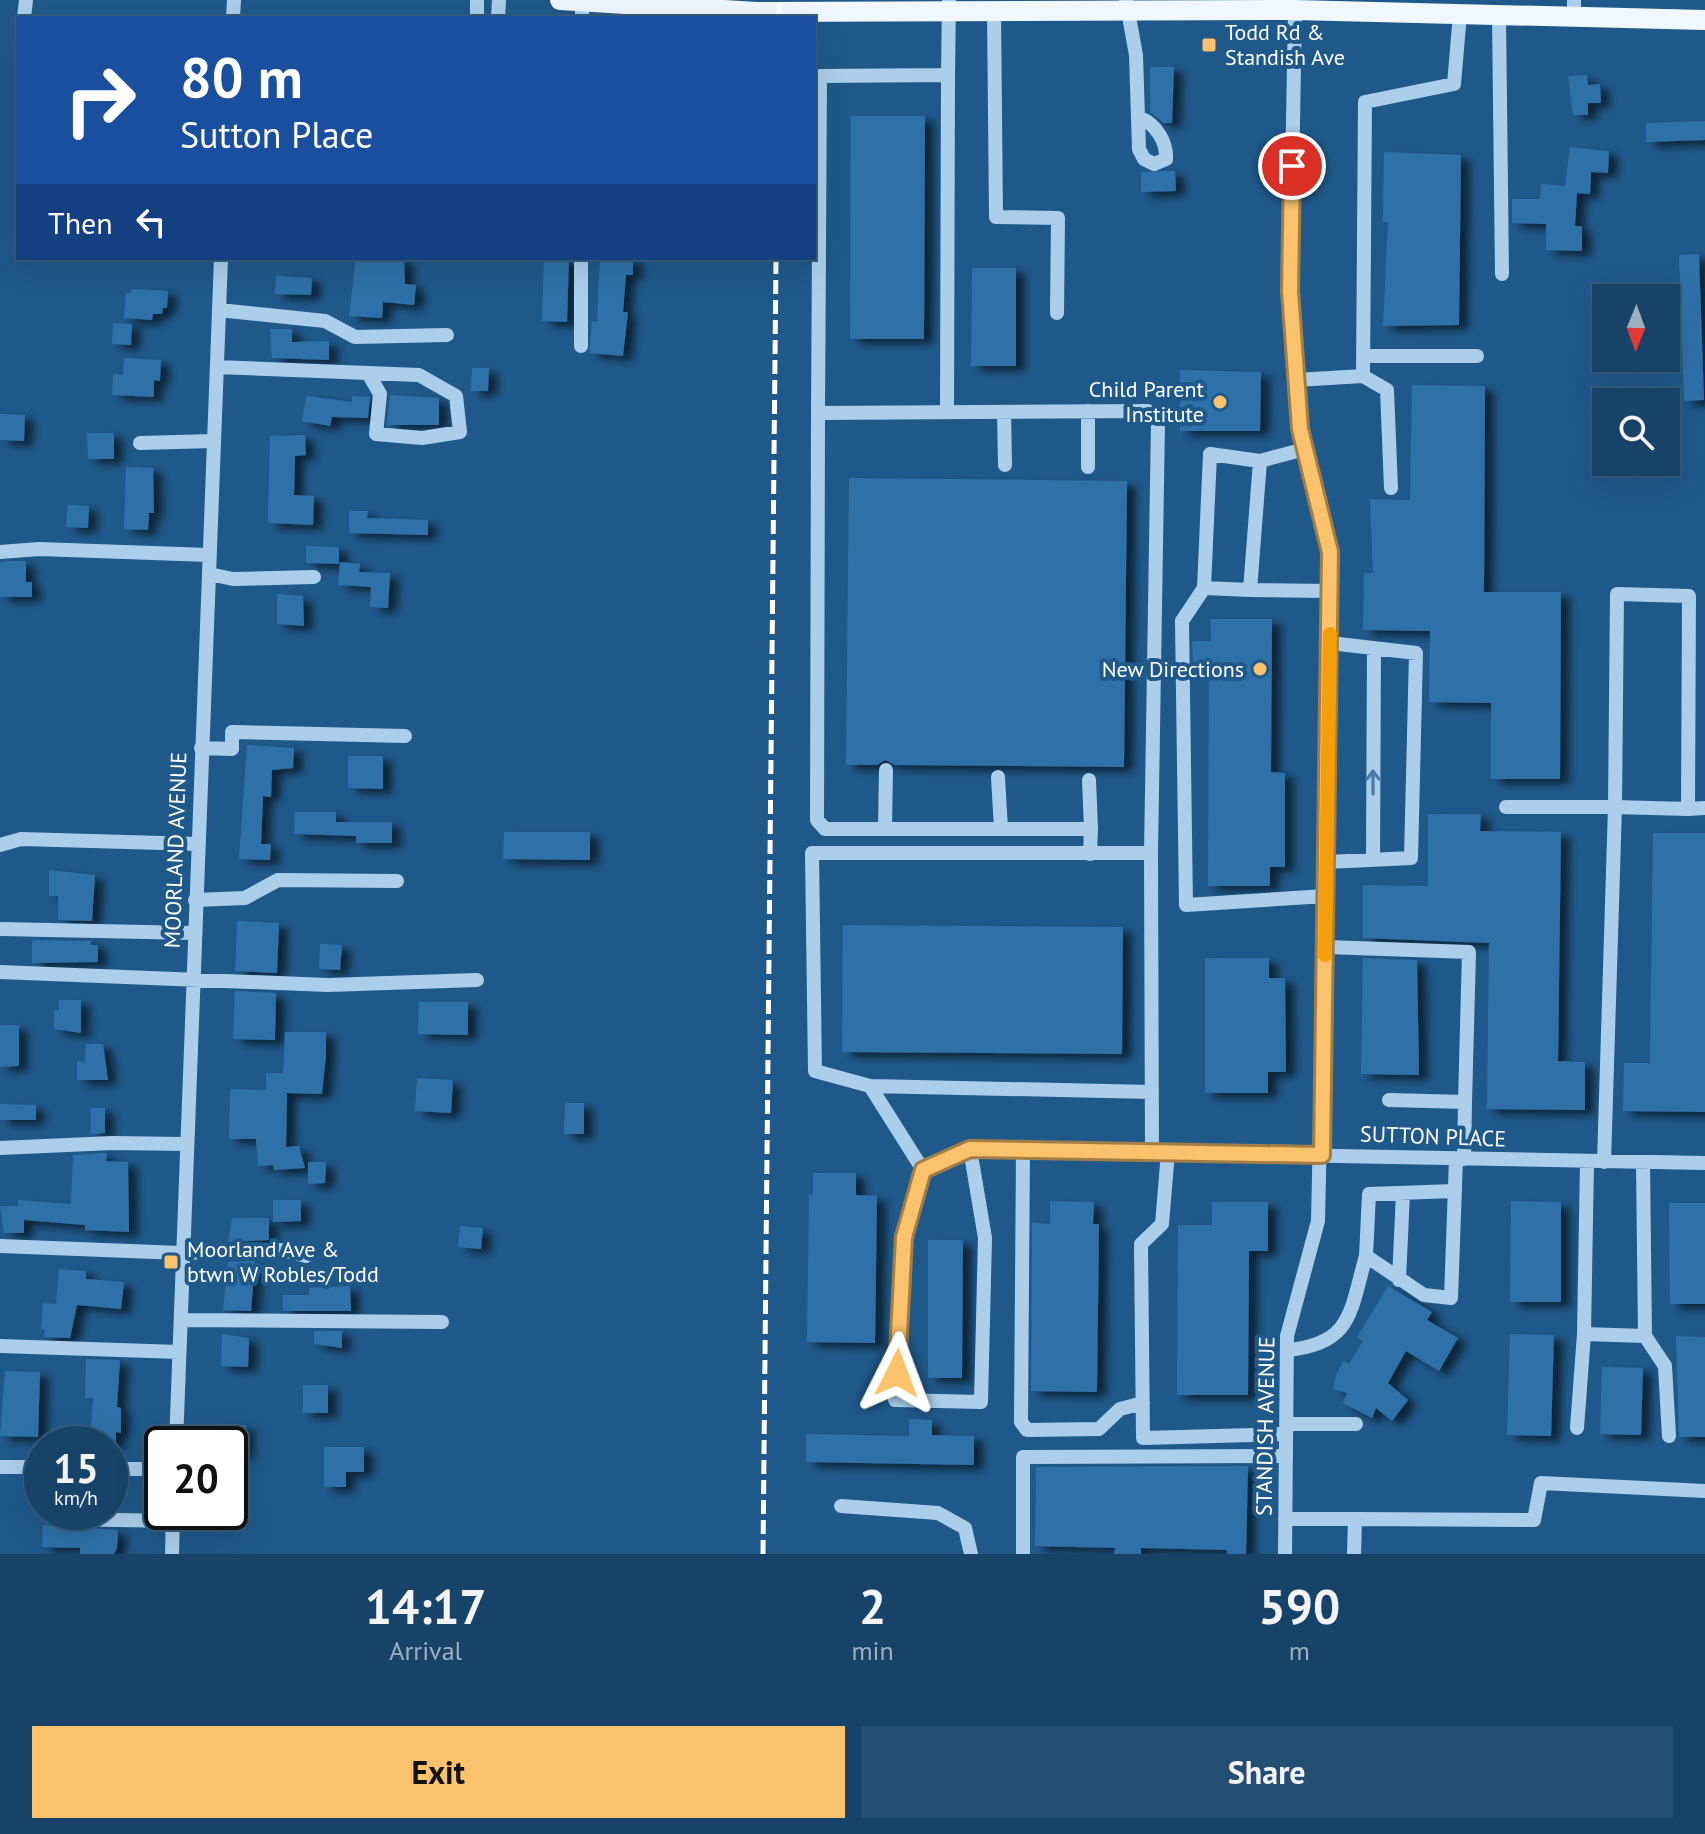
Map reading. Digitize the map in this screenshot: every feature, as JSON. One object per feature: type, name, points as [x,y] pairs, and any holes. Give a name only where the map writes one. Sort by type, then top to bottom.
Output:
[{"type":"main road","points":[[560,0],[703,4],[757,12],[843,6],[949,6],[994,12],[1051,6],[1258,6],[1295,10],[1499,15],[1574,9],[1705,20]]},
{"type":"street","points":[[947,412],[949,6]]},
{"type":"street","points":[[1126,6],[1136,55],[1140,118]]},
{"type":"street","name":"STANDISH AVENUE","points":[[1285,1554],[1287,1336],[1318,1221],[1322,1155],[1330,643],[1330,552],[1305,449],[1296,380],[1290,291],[1295,10]]},
{"type":"street","points":[[994,12],[996,217],[1058,218],[1057,313]]},
{"type":"street","points":[[1363,376],[1365,102],[1454,84],[1460,14]]},
{"type":"street","points":[[1499,15],[1502,274]]},
{"type":"street","points":[[948,75],[820,76],[817,820],[825,829],[1091,829]]},
{"type":"street","name":"MOORLAND AVENUE","points":[[177,1426],[221,260]]},
{"type":"street","points":[[581,260],[581,346]]},
{"type":"street","points":[[219,310],[325,321],[355,337],[447,335]]},
{"type":"street","points":[[1363,356],[1477,356]]},
{"type":"street","points":[[217,367],[419,375],[456,396],[460,432],[422,438],[376,434],[380,394],[368,373]]},
{"type":"street","points":[[1296,380],[1363,376],[1387,390],[1391,488]]},
{"type":"street","points":[[1088,411],[1088,467]]},
{"type":"street","points":[[818,413],[1148,411],[1158,422],[1151,853],[1152,1152]]},
{"type":"street","points":[[1004,412],[1005,465]]},
{"type":"street","points":[[140,443],[214,441]]},
{"type":"street","points":[[1305,449],[1260,461],[1210,454],[1204,588],[1182,621],[1186,905],[1326,896]]},
{"type":"street","points":[[1250,590],[1260,461]]},
{"type":"street","points":[[0,552],[39,549],[209,555]]},
{"type":"street","points":[[209,574],[233,579],[314,577]]},
{"type":"street","points":[[1204,588],[1330,591]]},
{"type":"street","points":[[1604,1162],[1615,807],[1617,594],[1705,594]]},
{"type":"street","points":[[1688,809],[1689,596]]},
{"type":"street","points":[[1327,862],[1411,858],[1416,653],[1330,643]]},
{"type":"street","points":[[1373,860],[1374,648]]},
{"type":"street","points":[[201,748],[232,749],[232,732],[405,736]]},
{"type":"street","points":[[885,828],[886,770]]},
{"type":"street","points":[[998,777],[1001,829]]},
{"type":"street","points":[[1089,780],[1090,854]]},
{"type":"street","points":[[1506,807],[1705,808]]},
{"type":"street","points":[[0,845],[21,839],[197,844]]},
{"type":"street","points":[[1151,853],[812,853],[815,1071],[870,1086],[1152,1092]]},
{"type":"street","points":[[195,900],[245,898],[278,880],[397,881]]},
{"type":"street","points":[[0,929],[194,933]]},
{"type":"street","points":[[1326,947],[1469,952],[1465,1102],[1455,1191],[1451,1298],[1424,1295],[1366,1256]]},
{"type":"street","points":[[0,972],[328,985],[477,980]]},
{"type":"street","points":[[870,1086],[923,1170],[904,1237],[895,1400],[981,1402],[985,1238],[970,1149]]},
{"type":"street","points":[[1389,1100],[1465,1102]]},
{"type":"street","points":[[0,1148],[112,1143],[185,1144]]},
{"type":"street","name":"SUTTON PLACE","points":[[923,1170],[970,1149],[1705,1163]]},
{"type":"street","points":[[1023,1149],[1021,1422],[1027,1430],[1099,1429],[1120,1409],[1143,1403]]},
{"type":"street","points":[[1168,1152],[1162,1224],[1141,1244],[1143,1438],[1356,1424]]},
{"type":"street","points":[[1577,1428],[1584,1334],[1587,1162]]},
{"type":"street","points":[[1643,1162],[1645,1336],[1665,1366],[1669,1436]]},
{"type":"street","points":[[1287,1350],[1317,1347],[1347,1324],[1366,1256],[1369,1194],[1455,1191]]},
{"type":"street","points":[[1399,1280],[1403,1193]]},
{"type":"street","points":[[0,1246],[181,1253],[281,1250],[306,1256]]},
{"type":"street","points":[[181,1320],[442,1322]]},
{"type":"street","points":[[1584,1334],[1645,1336]]},
{"type":"street","points":[[0,1346],[179,1352]]},
{"type":"street","points":[[1023,1554],[1023,1457],[1286,1456]]},
{"type":"street","points":[[0,1467],[24,1467]]},
{"type":"street","points":[[1285,1519],[1534,1520],[1541,1483],[1705,1491]]},
{"type":"street","points":[[841,1506],[938,1513],[965,1528],[971,1554]]},
{"type":"street","points":[[1354,1554],[1355,1519]]},
{"type":"street","points":[[172,1554],[173,1530]]},
{"type":"building","points":[[1150,67],[1174,67],[1172,123],[1164,123],[1150,112]]},
{"type":"building","points":[[1587,75],[1588,85],[1600,84],[1601,103],[1588,103],[1588,115],[1573,115],[1568,76]]},
{"type":"building","points":[[851,116],[925,116],[924,339],[850,339]]},
{"type":"building","points":[[1705,121],[1705,140],[1646,142],[1646,123]]},
{"type":"building","points":[[1570,147],[1609,151],[1608,173],[1591,172],[1590,194],[1577,193],[1575,226],[1582,226],[1582,251],[1546,250],[1546,224],[1512,223],[1512,199],[1540,199],[1541,184],[1565,186]]},
{"type":"building","points":[[1384,152],[1461,155],[1459,325],[1383,326],[1388,222],[1383,222]]},
{"type":"building","points":[[1175,171],[1176,191],[1141,192],[1141,172]]},
{"type":"building","points":[[1699,254],[1704,400],[1684,401],[1679,255]]},
{"type":"building","points":[[356,260],[404,260],[405,284],[416,285],[414,305],[383,302],[382,318],[349,316]]},
{"type":"building","points":[[544,260],[569,260],[567,322],[542,321]]},
{"type":"building","points":[[600,260],[633,260],[633,275],[626,275],[623,312],[628,312],[623,356],[589,353],[592,321],[597,322]]},
{"type":"building","points":[[972,268],[1016,268],[1016,366],[971,366]]},
{"type":"building","points":[[276,276],[312,278],[311,295],[275,294]]},
{"type":"building","points":[[131,289],[168,291],[167,308],[163,308],[162,314],[153,314],[152,320],[124,318],[126,293],[131,293]]},
{"type":"building","points":[[113,323],[132,324],[131,345],[112,344]]},
{"type":"building","points":[[270,329],[292,329],[292,342],[329,341],[329,360],[272,358]]},
{"type":"building","points":[[124,358],[161,360],[160,381],[154,380],[154,397],[112,395],[113,374],[123,375]]},
{"type":"building","points":[[472,368],[489,368],[488,391],[471,391]]},
{"type":"building","name":"Child Parent Institute","points":[[1180,370],[1261,372],[1260,431],[1180,431]]},
{"type":"building","points":[[1412,385],[1485,386],[1484,592],[1561,592],[1560,779],[1491,779],[1491,703],[1429,702],[1430,631],[1363,630],[1364,573],[1373,573],[1370,499],[1410,500]]},
{"type":"building","points":[[390,395],[439,398],[439,425],[387,425]]},
{"type":"building","points":[[306,396],[352,402],[352,396],[370,397],[368,418],[332,417],[330,426],[302,421]]},
{"type":"building","points":[[0,414],[25,415],[24,441],[0,440]]},
{"type":"building","points":[[87,433],[114,433],[114,459],[88,459]]},
{"type":"building","points":[[305,435],[306,455],[295,456],[294,495],[314,496],[313,525],[268,523],[270,436]]},
{"type":"building","points":[[126,467],[153,468],[154,513],[149,513],[148,530],[124,529]]},
{"type":"building","points":[[849,478],[1127,481],[1124,767],[895,765],[885,760],[877,765],[846,765]]},
{"type":"building","points":[[68,505],[89,506],[88,528],[66,527]]},
{"type":"building","points":[[349,511],[368,511],[367,518],[428,520],[428,535],[349,533]]},
{"type":"building","points":[[306,546],[339,547],[339,564],[306,563]]},
{"type":"building","points":[[26,561],[26,582],[32,582],[32,597],[0,597],[0,562]]},
{"type":"building","points":[[340,562],[360,564],[359,572],[390,573],[388,608],[370,607],[371,587],[338,585]]},
{"type":"building","points":[[277,594],[303,596],[304,626],[277,624]]},
{"type":"building","points":[[1211,619],[1272,619],[1271,772],[1285,773],[1285,867],[1270,867],[1270,886],[1208,886],[1209,662],[1193,662],[1192,641],[1211,641]]},
{"type":"building","points":[[247,745],[294,748],[293,768],[272,770],[271,797],[263,796],[261,844],[271,844],[270,860],[239,859]]},
{"type":"building","points":[[348,756],[383,756],[383,789],[348,788]]},
{"type":"building","points":[[295,812],[336,812],[336,822],[392,822],[392,843],[356,843],[356,836],[294,834]]},
{"type":"building","points":[[1428,814],[1481,814],[1480,831],[1561,832],[1558,1061],[1585,1062],[1585,1110],[1487,1109],[1489,943],[1363,938],[1363,885],[1428,886]]},
{"type":"building","points":[[504,832],[590,832],[590,860],[503,859]]},
{"type":"building","points":[[1653,833],[1705,833],[1705,1112],[1623,1111],[1624,1063],[1650,1063]]},
{"type":"building","points":[[49,870],[95,875],[92,921],[58,920],[58,896],[49,896]]},
{"type":"building","points":[[237,921],[279,923],[277,973],[235,971]]},
{"type":"building","points":[[843,925],[1123,927],[1122,1054],[842,1052]]},
{"type":"building","points":[[32,940],[91,941],[91,945],[98,945],[98,962],[32,963]]},
{"type":"building","points":[[320,944],[342,945],[340,970],[319,969]]},
{"type":"building","points":[[1205,958],[1269,958],[1269,978],[1285,978],[1286,1072],[1268,1072],[1268,1093],[1205,1093]]},
{"type":"building","points":[[1363,958],[1417,960],[1419,1075],[1361,1074]]},
{"type":"building","points":[[235,991],[276,993],[275,1040],[233,1039]]},
{"type":"building","points":[[59,1000],[81,1000],[81,1033],[54,1029],[54,1010],[59,1010]]},
{"type":"building","points":[[419,1002],[468,1002],[468,1035],[418,1034]]},
{"type":"building","points":[[0,1025],[19,1025],[19,1066],[0,1067]]},
{"type":"building","points":[[285,1032],[326,1032],[326,1056],[322,1094],[287,1093],[286,1147],[299,1146],[305,1168],[274,1170],[273,1165],[258,1166],[256,1139],[229,1139],[230,1089],[266,1090],[266,1073],[283,1073]]},
{"type":"building","points":[[86,1044],[103,1044],[108,1080],[77,1080],[77,1061],[85,1062]]},
{"type":"building","points":[[417,1078],[453,1080],[451,1113],[415,1111]]},
{"type":"building","points":[[565,1103],[584,1103],[584,1134],[564,1134]]},
{"type":"building","points":[[0,1104],[36,1105],[36,1120],[0,1120]]},
{"type":"building","points":[[91,1108],[105,1108],[105,1133],[91,1134]]},
{"type":"building","points":[[107,1153],[106,1161],[128,1162],[129,1232],[85,1230],[85,1225],[24,1220],[24,1233],[4,1233],[0,1206],[18,1206],[18,1200],[71,1204],[73,1155]]},
{"type":"building","points":[[308,1162],[326,1162],[325,1183],[308,1184]]},
{"type":"building","points":[[813,1173],[856,1173],[856,1195],[877,1196],[875,1343],[807,1342],[809,1195],[813,1195]]},
{"type":"building","points":[[273,1200],[301,1200],[301,1221],[273,1222]]},
{"type":"building","points":[[1050,1201],[1094,1202],[1093,1224],[1099,1224],[1097,1392],[1031,1391],[1032,1223],[1050,1224]]},
{"type":"building","points":[[1511,1201],[1561,1202],[1561,1302],[1510,1302]]},
{"type":"building","points":[[1212,1202],[1268,1202],[1268,1251],[1249,1251],[1248,1395],[1177,1395],[1178,1225],[1212,1225]]},
{"type":"building","points":[[1669,1203],[1705,1203],[1705,1304],[1670,1304]]},
{"type":"building","points":[[232,1218],[269,1218],[269,1240],[228,1242]]},
{"type":"building","points":[[460,1226],[483,1228],[481,1249],[458,1247]]},
{"type":"building","points":[[928,1240],[963,1240],[962,1378],[928,1378]]},
{"type":"building","points":[[255,1261],[251,1311],[223,1310],[228,1262]]},
{"type":"building","points":[[59,1269],[86,1271],[86,1279],[124,1282],[121,1309],[77,1305],[70,1338],[44,1337],[45,1330],[41,1329],[43,1303],[56,1304]]},
{"type":"building","points":[[350,1286],[351,1311],[283,1311],[283,1295],[309,1295],[309,1288]]},
{"type":"building","points":[[1388,1286],[1432,1312],[1427,1320],[1458,1338],[1439,1371],[1406,1351],[1388,1383],[1408,1400],[1392,1421],[1376,1408],[1372,1418],[1343,1403],[1347,1393],[1333,1389],[1343,1361],[1349,1364],[1363,1341],[1357,1337]]},
{"type":"building","points":[[314,1331],[342,1331],[342,1348],[314,1344]]},
{"type":"building","points":[[222,1334],[249,1338],[248,1367],[221,1366]]},
{"type":"building","points":[[1510,1334],[1554,1335],[1551,1436],[1507,1435]]},
{"type":"building","points":[[1676,1336],[1705,1337],[1705,1437],[1679,1437]]},
{"type":"building","points":[[86,1359],[120,1360],[117,1407],[121,1408],[121,1426],[91,1426],[93,1398],[85,1398]]},
{"type":"building","points":[[1602,1367],[1643,1368],[1641,1435],[1600,1434]]},
{"type":"building","points":[[5,1371],[40,1372],[38,1426],[24,1426],[24,1437],[0,1436]]},
{"type":"building","points":[[303,1385],[328,1385],[328,1413],[303,1413]]},
{"type":"building","points":[[909,1419],[932,1420],[932,1435],[974,1436],[974,1465],[806,1462],[806,1434],[909,1436]]},
{"type":"building","points":[[324,1447],[364,1447],[364,1472],[346,1472],[346,1487],[324,1487]]},
{"type":"building","points":[[1248,1466],[1246,1554],[1227,1554],[1227,1550],[1141,1548],[1141,1554],[1114,1554],[1115,1548],[1035,1546],[1036,1467]]},
{"type":"building","points":[[43,1530],[118,1530],[114,1554],[80,1554],[80,1548],[42,1547]]},
{"type":"railway","points":[[779,0],[779,16]]},
{"type":"railway","points":[[763,1554],[776,260]]},
{"type":"slow traffic","points":[[1325,955],[1330,634]]},
{"type":"place","name":"Todd Rd & Standish Ave","points":[[1209,45]]},
{"type":"place","name":"Child Parent Institute","points":[[1220,402]]},
{"type":"place","name":"New Directions","points":[[1260,669]]},
{"type":"place","name":"Moorland Ave & btwn W Robles/Todd","points":[[171,1262]]},
{"type":"route","points":[[897,1373],[904,1237],[923,1170],[970,1149],[1322,1155],[1330,552],[1300,429],[1290,291],[1292,166]]}]
